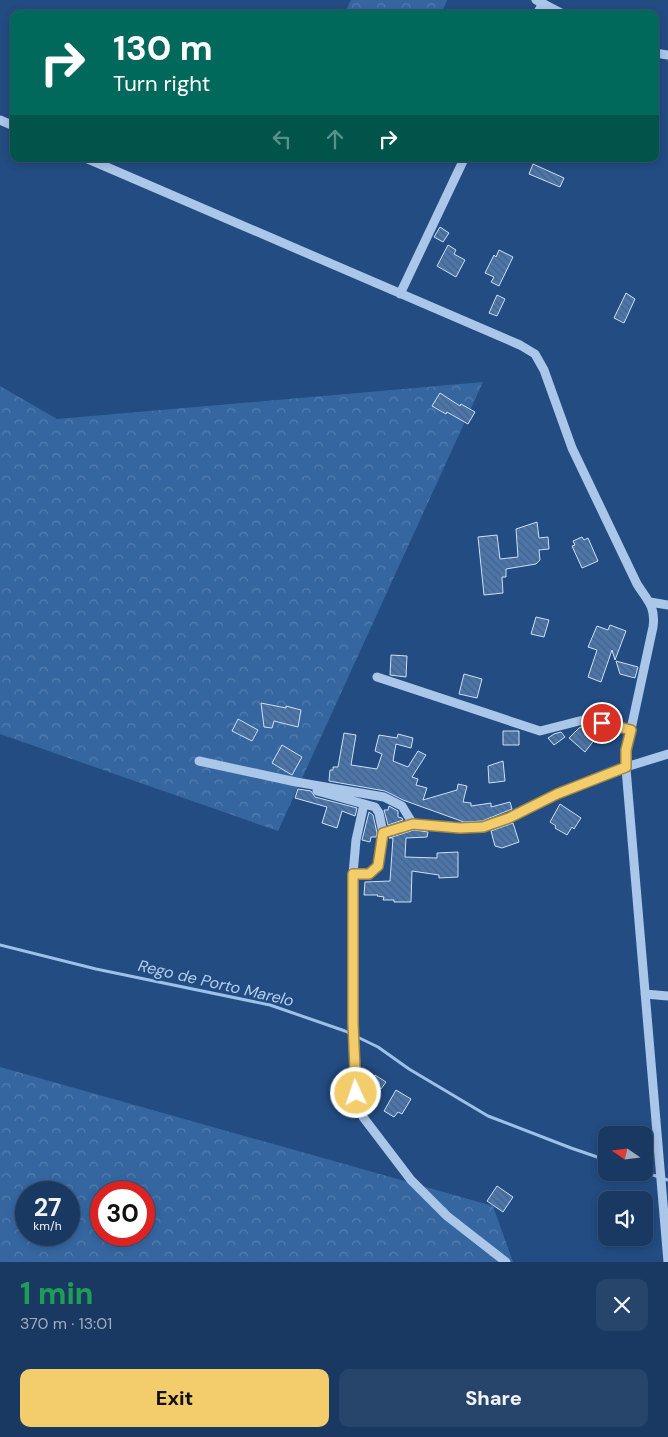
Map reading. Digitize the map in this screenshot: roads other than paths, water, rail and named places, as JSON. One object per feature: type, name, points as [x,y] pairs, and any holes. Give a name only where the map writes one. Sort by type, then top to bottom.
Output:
[{"type":"street","points":[[539,2],[555,10]]},
{"type":"street","points":[[95,162],[520,345],[535,354],[544,370],[572,448],[637,584],[654,610],[654,627],[626,750],[626,767],[668,1262]]},
{"type":"street","points":[[400,294],[463,162]]},
{"type":"street","points":[[650,602],[668,605]]},
{"type":"street","points":[[377,677],[540,731],[587,719],[631,730]]},
{"type":"street","points":[[383,833],[413,824],[460,828],[483,827],[509,818],[557,794],[626,767],[668,754]]},
{"type":"street","points":[[199,761],[296,782],[384,798],[402,806],[413,824]]},
{"type":"street","points":[[296,782],[306,787],[375,807],[379,813],[383,833],[378,866],[369,874],[353,874]]},
{"type":"street","points":[[364,804],[356,840],[353,874],[353,1023],[356,1093],[363,1117],[411,1180],[447,1216],[506,1262]]},
{"type":"street","points":[[645,994],[668,996]]},
{"type":"waterway","name":"Rego de Porto Marelo","points":[[0,945],[96,969],[270,1005],[345,1031],[378,1047],[409,1069],[488,1116],[598,1157]]},
{"type":"waterway","name":"Rego de Porto Marelo","points":[[653,1175],[668,1180]]}]
